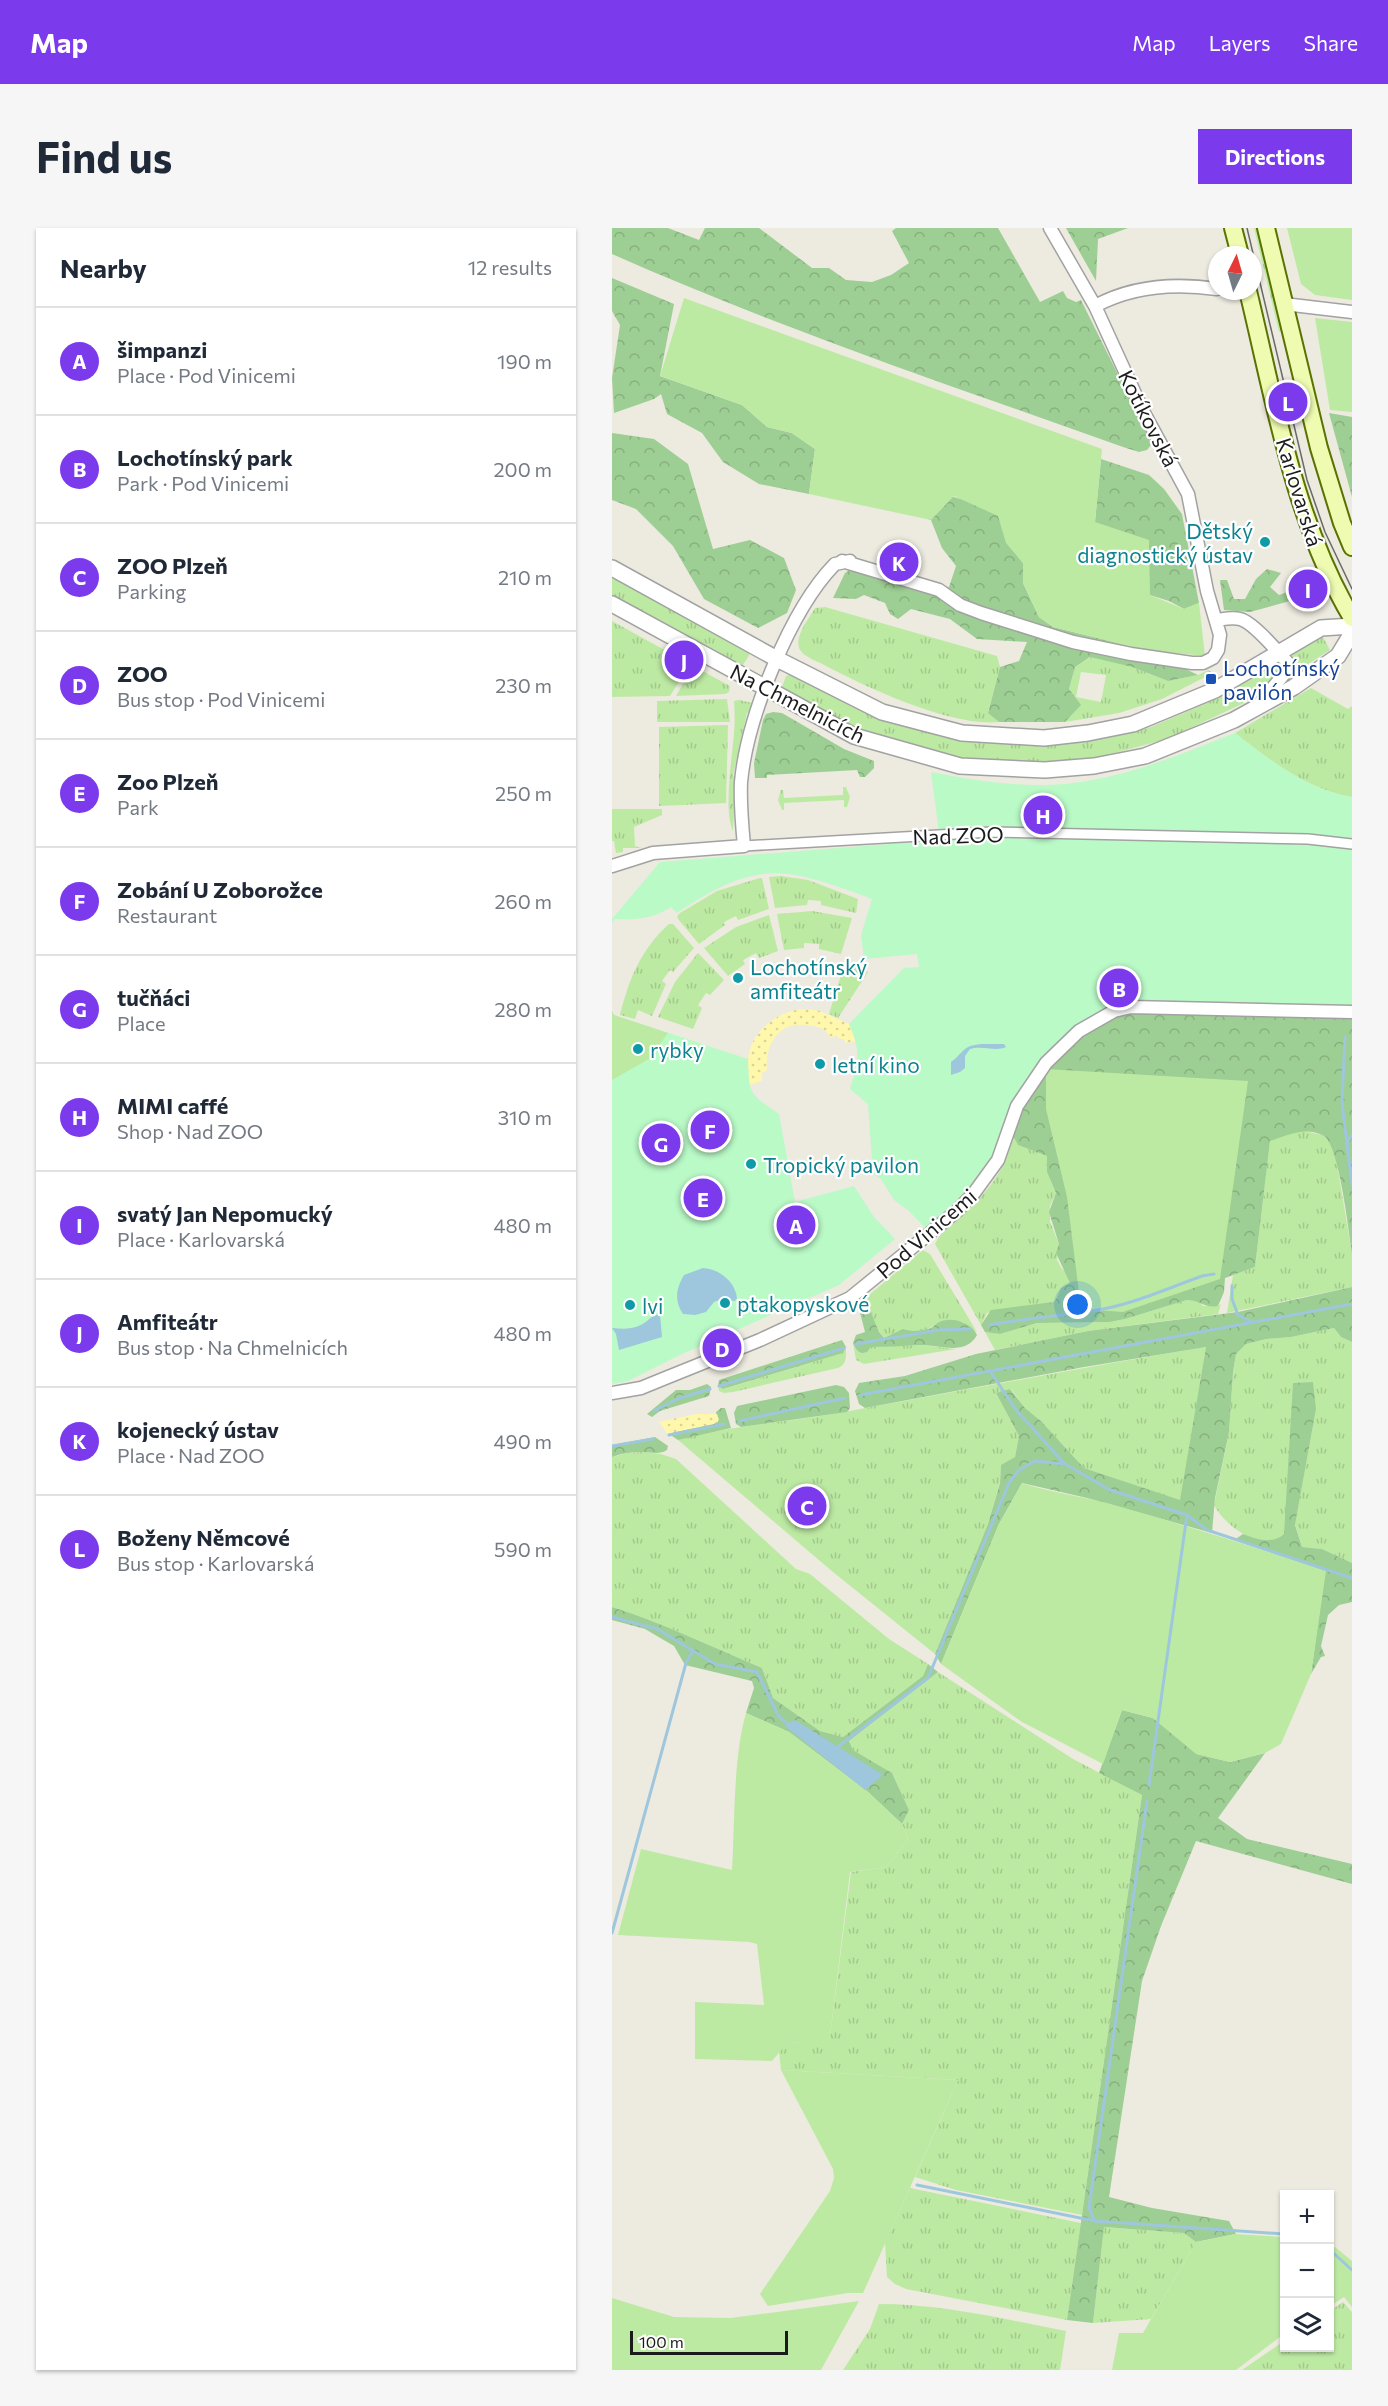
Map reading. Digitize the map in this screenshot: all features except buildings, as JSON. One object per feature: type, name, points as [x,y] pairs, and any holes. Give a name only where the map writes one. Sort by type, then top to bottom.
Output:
[{"type":"main road","points":[[1233,228],[1238,246]]},
{"type":"main road","name":"Karlovarská","points":[[1266,228],[1320,448],[1342,523],[1352,547]]},
{"type":"main road","name":"Karlovarská","points":[[1251,300],[1298,496],[1322,562],[1352,618]]},
{"type":"street","name":"Kotíkovská","points":[[842,561],[939,590],[960,605],[1073,642],[1178,662],[1203,663],[1212,658],[1220,643],[1220,635],[1207,591],[1188,495],[1143,411],[1095,306],[1050,228]]},
{"type":"street","points":[[1095,306],[1126,293],[1159,287],[1208,288]]},
{"type":"street","points":[[1284,304],[1352,312]]},
{"type":"street","points":[[744,846],[741,782],[750,733],[777,659],[809,598],[828,571],[842,561],[865,561]]},
{"type":"street","name":"Na Chmelnicích","points":[[612,568],[777,659],[882,712],[962,733],[1044,738],[1088,733],[1133,724],[1215,690],[1321,628],[1352,626]]},
{"type":"street","name":"Na Chmelnicích","points":[[612,604],[854,736],[960,766],[1045,770],[1094,766],[1145,756],[1234,720],[1294,687],[1338,656],[1352,633]]},
{"type":"street","points":[[1216,620],[1242,619],[1288,663],[1288,669],[1282,679],[1255,708]]},
{"type":"street","name":"Nad ZOO","points":[[612,866],[653,853],[991,832],[1308,839],[1352,844]]},
{"type":"street","name":"Pod Vinicemi","points":[[612,1394],[641,1388],[760,1340],[850,1298],[957,1210],[974,1193],[998,1160],[1017,1106],[1046,1063],[1079,1031],[1095,1020],[1114,1011],[1131,1007],[1352,1012]]},
{"type":"green space","points":[[612,228],[668,228],[699,240],[705,228],[759,228],[812,268],[829,268],[846,280],[872,282],[891,275],[909,263],[892,231],[896,228],[998,228],[1040,302],[1063,291],[1067,298],[1076,302],[1081,300],[1151,445],[1147,450],[1139,452],[1123,447],[738,307],[612,254]]},
{"type":"green space","points":[[1066,228],[1128,228],[1098,239],[1096,281]]},
{"type":"green space","points":[[1254,228],[1260,228],[1284,330],[1279,332],[1262,261],[1262,246],[1258,246]]},
{"type":"green space","points":[[1287,228],[1352,228],[1352,300],[1315,295],[1301,284]]},
{"type":"green space","points":[[612,278],[674,304],[660,376],[742,405],[767,427],[792,433],[815,449],[809,494],[759,484],[723,462],[702,433],[667,414],[661,394],[654,399],[614,413],[612,378],[620,325],[612,311]]},
{"type":"green space","points":[[684,298],[1102,449],[1095,522],[1149,540],[1150,595],[1184,609],[1199,603],[1205,656],[1146,650],[1053,627],[1039,617],[1023,583],[1023,563],[1006,543],[998,516],[954,496],[931,520],[809,494],[815,449],[792,433],[767,427],[742,405],[660,376]]},
{"type":"green space","points":[[1315,318],[1352,322],[1352,412],[1330,410]]},
{"type":"green space","points":[[1329,413],[1352,417],[1352,497]]},
{"type":"green space","points":[[612,433],[654,439],[688,464],[713,549],[750,540],[784,558],[796,590],[787,613],[758,628],[704,599],[673,546],[636,509],[612,500]]},
{"type":"green space","points":[[1101,459],[1149,475],[1164,489],[1182,514],[1199,603],[1184,609],[1150,595],[1095,522]]},
{"type":"green space","points":[[861,472],[961,499],[1022,510],[1007,543],[1023,563],[1023,583],[1039,617],[1053,627],[1146,650],[1198,675],[1168,681],[1132,667],[1090,657],[1075,667],[1069,689],[1081,705],[1065,722],[999,722],[988,713],[1000,667],[1019,661],[1027,642],[977,639],[950,619],[911,609],[898,619],[890,614],[885,603],[864,595],[856,599],[833,598],[845,573],[859,564],[912,582],[949,587],[956,566],[942,548],[931,520],[910,513]]},
{"type":"green space","points":[[1267,569],[1281,573],[1270,587],[1279,595],[1299,588],[1295,576],[1300,571],[1306,581],[1304,597],[1250,612],[1224,610],[1220,580],[1227,580],[1234,599],[1245,599],[1256,579]]},
{"type":"green space","points":[[612,577],[751,652],[743,665],[740,664],[612,596]]},
{"type":"green space","points":[[825,607],[997,656],[1000,667],[988,712],[999,722],[958,719],[935,713],[866,686],[805,655],[798,645],[800,634],[815,608]]},
{"type":"green space","points":[[612,621],[690,664],[670,696],[612,697]]},
{"type":"green space","points":[[1322,635],[1330,650],[1288,677],[1295,665],[1292,655]]},
{"type":"green space","points":[[1091,657],[1132,667],[1168,681],[1198,675],[1208,670],[1213,673],[1162,699],[1119,713],[1065,722],[1080,705],[1069,689],[1075,667]],"holes":[[[1081,672],[1106,675],[1101,702],[1076,697]]]},
{"type":"green space","points":[[1281,662],[1282,666],[1278,676],[1244,703],[1167,739],[1088,760],[1032,764],[956,757],[848,726],[782,687],[786,676],[793,674],[864,712],[935,730],[1045,742],[1122,735],[1151,727],[1207,703]]},
{"type":"green space","points":[[693,666],[730,686],[729,692],[676,696]]},
{"type":"green space","points":[[1311,688],[1348,709],[1352,706],[1352,797],[1305,781],[1275,763],[1235,733]]},
{"type":"green space","points":[[727,699],[730,722],[657,722],[657,701]]},
{"type":"green space","points":[[734,701],[753,703],[752,710],[747,713],[733,775],[736,779],[733,831],[729,812],[729,788]]},
{"type":"green space","points":[[782,713],[844,749],[874,761],[874,768],[865,777],[860,777],[857,770],[767,775],[767,778],[755,778],[754,763],[763,720],[766,714]]},
{"type":"green space","points":[[728,725],[726,803],[659,806],[659,727]]},
{"type":"green space","points":[[1235,733],[1290,773],[1320,788],[1352,797],[1352,1012],[1131,1007],[1079,1031],[1017,1106],[998,1160],[930,1233],[909,1211],[894,1200],[881,1179],[873,1174],[868,1104],[850,1089],[855,1071],[857,1049],[849,1024],[904,968],[919,967],[917,954],[864,959],[861,935],[872,899],[816,880],[772,873],[751,876],[729,883],[677,913],[671,907],[644,918],[614,919],[612,924],[612,919],[660,862],[940,840],[931,772],[1020,785],[1073,783],[1135,770]]},
{"type":"green space","points":[[843,787],[846,787],[850,797],[847,807],[844,807],[844,800],[784,803],[784,810],[782,810],[778,800],[781,790],[783,790],[784,798],[843,795]]},
{"type":"green space","points":[[612,809],[662,809],[662,815],[634,827],[635,846],[642,848],[623,848],[623,852],[616,853],[614,841],[612,841]]},
{"type":"green space","points":[[781,876],[808,880],[858,899],[856,913],[821,905],[821,901],[808,900],[807,905],[775,908],[769,877]]},
{"type":"green space","points":[[762,878],[769,909],[738,920],[736,916],[724,922],[725,925],[699,944],[678,919],[677,916],[680,913],[717,891]]},
{"type":"green space","points":[[812,911],[852,918],[841,954],[819,949],[819,944],[804,943],[804,948],[784,950],[777,914]]},
{"type":"green space","points":[[769,915],[778,951],[759,958],[756,953],[743,960],[745,964],[728,976],[704,948],[736,927]]},
{"type":"green space","points":[[669,924],[673,924],[694,948],[673,972],[670,970],[662,981],[666,984],[652,1016],[638,1010],[635,1019],[620,1015],[637,965],[651,944]]},
{"type":"green space","points":[[698,953],[724,980],[710,995],[706,993],[698,1005],[702,1008],[693,1029],[658,1017],[675,982]]},
{"type":"green space","points":[[845,962],[868,972],[838,1018],[829,1014]]},
{"type":"green space","points":[[612,1011],[614,1015],[748,1059],[749,1080],[753,1092],[762,1102],[779,1114],[795,1202],[854,1186],[874,1217],[895,1239],[839,1285],[682,1354],[628,1381],[612,1384]]},
{"type":"green space","points":[[612,1011],[614,1015],[668,1033],[649,1059],[612,1080]]},
{"type":"green space","points":[[1114,1011],[1352,1012],[1352,1254],[1339,1172],[1329,1143],[1324,1136],[1317,1133],[1290,1134],[1270,1141],[1255,1267],[1225,1278],[1224,1292],[1218,1306],[1187,1300],[1110,1322],[1037,1323],[1000,1334],[985,1332],[981,1325],[991,1310],[1053,1302],[1061,1288],[1070,1283],[1056,1253],[1059,1244],[1049,1212],[1056,1193],[1047,1172],[1047,1156],[1018,1145],[1013,1136],[1014,1127],[1018,1113],[1043,1076],[1046,1063]]},
{"type":"green space","points":[[1046,1069],[1248,1081],[1220,1279],[1123,1312],[1081,1309],[1067,1197],[1046,1109]]},
{"type":"green space","points":[[1300,1130],[1322,1135],[1330,1140],[1336,1158],[1352,1254],[1352,1287],[1227,1313],[1233,1275],[1255,1267],[1270,1140]]},
{"type":"green space","points":[[1013,1136],[1018,1145],[1047,1156],[1047,1172],[1056,1193],[1050,1206],[1050,1222],[1059,1244],[1057,1260],[1062,1269],[1068,1273],[1071,1283],[1061,1288],[1053,1302],[987,1313],[981,1325],[935,1244],[943,1232],[978,1200],[994,1181],[1010,1149]]},
{"type":"green space","points":[[923,1250],[930,1254],[977,1332],[963,1322],[947,1320],[928,1329],[912,1332],[900,1331],[884,1338],[879,1332],[867,1302],[863,1300]]},
{"type":"green space","points":[[1352,1287],[1352,1342],[1341,1337],[1334,1328],[1246,1344],[1236,1354],[1229,1432],[1215,1498],[1212,1533],[1087,1498],[1022,1483],[999,1524],[941,1664],[935,1654],[988,1524],[1000,1483],[1001,1465],[1015,1457],[1019,1436],[996,1393],[1010,1389],[1025,1408],[1041,1421],[1084,1468],[1180,1500],[1206,1347],[865,1408],[859,1404],[855,1391],[859,1383],[905,1376],[976,1354],[1088,1331],[1238,1312]]},
{"type":"green space","points":[[863,1300],[867,1302],[879,1332],[884,1338],[903,1329],[915,1331],[929,1329],[944,1320],[955,1320],[966,1324],[977,1335],[972,1342],[959,1348],[919,1345],[871,1347],[867,1352],[860,1352],[853,1343],[856,1335],[865,1332],[858,1305]]},
{"type":"green space","points":[[1187,1300],[1197,1300],[1203,1306],[1221,1304],[1218,1314],[1088,1331],[995,1350],[985,1332],[1000,1334],[1037,1323],[1110,1322]]},
{"type":"green space","points":[[1334,1328],[1341,1337],[1352,1342],[1352,1563],[1322,1549],[1302,1547],[1295,1524],[1316,1409],[1284,1534],[1265,1541],[1245,1535],[1226,1521],[1214,1505],[1229,1432],[1236,1354],[1246,1344]]},
{"type":"green space","points":[[842,1340],[846,1347],[843,1353],[723,1389],[718,1386],[719,1380]]},
{"type":"green space","points":[[853,1343],[857,1351],[862,1353],[871,1347],[921,1345],[956,1349],[864,1364],[856,1360]]},
{"type":"green space","points":[[846,1347],[846,1357],[838,1368],[733,1392],[719,1391],[718,1386],[724,1389],[843,1353]]},
{"type":"green space","points":[[1206,1347],[1181,1501],[1084,1468],[1041,1421],[1025,1408],[1011,1389],[996,1393],[1019,1436],[1015,1457],[1001,1466],[1000,1482],[988,1524],[935,1654],[833,1572],[678,1440],[719,1431],[844,1412]]},
{"type":"green space","points":[[1313,1382],[1316,1409],[1295,1525],[1302,1547],[1322,1549],[1352,1563],[1352,1602],[1339,1605],[1328,1615],[1321,1646],[1325,1656],[1321,1657],[1311,1674],[1325,1571],[1234,1540],[1243,1534],[1269,1540],[1284,1534],[1293,1383]]},
{"type":"green space","points":[[707,1384],[711,1387],[709,1396],[660,1411],[652,1417],[647,1414],[676,1390],[690,1390]]},
{"type":"green space","points":[[836,1385],[844,1387],[849,1393],[850,1408],[847,1412],[741,1427],[736,1424],[734,1413],[737,1406]]},
{"type":"green space","points":[[725,1408],[731,1428],[678,1440],[672,1436],[673,1432],[718,1422],[716,1412]]},
{"type":"green space","points":[[655,1437],[668,1446],[667,1450],[658,1453],[627,1453],[612,1457],[612,1445]]},
{"type":"green space","points":[[644,1452],[676,1459],[796,1569],[810,1574],[889,1639],[928,1664],[923,1676],[843,1737],[820,1731],[773,1698],[762,1668],[669,1628],[612,1607],[612,1457]]},
{"type":"green space","points":[[1022,1483],[1107,1503],[1326,1571],[1311,1674],[1281,1744],[1265,1753],[1230,1762],[1196,1754],[1153,1718],[1122,1710],[1103,1764],[1022,1722],[941,1664],[999,1524]]},
{"type":"green space","points":[[612,1607],[669,1628],[762,1668],[773,1698],[820,1731],[843,1737],[923,1676],[928,1664],[938,1672],[849,1741],[853,1750],[892,1773],[909,1810],[902,1824],[868,1792],[789,1732],[746,1713],[754,1688],[752,1681],[685,1665],[674,1646],[645,1629],[612,1620]]},
{"type":"green space","points":[[938,1672],[1073,1759],[1142,1795],[1082,2215],[956,2190],[915,2177],[958,2080],[781,2070],[779,2052],[787,2042],[829,2044],[851,1872],[886,1867],[908,1839],[902,1824],[909,1810],[892,1773],[853,1750],[849,1741]]},
{"type":"green space","points":[[1122,1710],[1153,1718],[1197,1754],[1230,1762],[1265,1753],[1218,1818],[1247,1839],[1352,1864],[1352,1884],[1196,1841],[1161,1926],[1142,1981],[1109,2197],[1152,2208],[1229,2221],[1236,2234],[1196,2242],[1184,2233],[1104,2227],[1093,2323],[1067,2320],[1142,1795],[1099,1773]]},
{"type":"green space","points":[[746,1713],[789,1732],[868,1792],[902,1824],[908,1839],[886,1867],[850,1872],[829,2045],[788,2042],[772,2061],[695,2059],[695,2002],[764,2005],[757,1944],[618,1935],[641,1849],[732,1870],[737,1770]]},
{"type":"green space","points":[[781,2070],[958,2080],[863,2293],[848,2293],[768,2306],[760,2294],[830,2191],[834,2178],[833,2169]]},
{"type":"green space","points":[[910,2188],[1081,2223],[1067,2320],[906,2289],[895,2284],[887,2277],[885,2243]]},
{"type":"green space","points":[[1104,2227],[1184,2233],[1196,2242],[1151,2319],[1093,2323]]},
{"type":"green space","points":[[1236,2234],[1280,2237],[1280,2337],[1236,2370],[1112,2370],[1119,2333],[1143,2333],[1196,2242]]},
{"type":"green space","points":[[1334,2247],[1352,2261],[1352,2307],[1344,2297],[1334,2303]]},
{"type":"green space","points":[[612,2298],[674,2317],[731,2318],[859,2301],[821,2370],[612,2370]]},
{"type":"green space","points":[[1343,2302],[1352,2312],[1352,2370],[1242,2370],[1280,2344],[1280,2352],[1334,2352],[1334,2308]]},
{"type":"green space","points":[[879,2304],[950,2309],[1066,2331],[1060,2370],[843,2370],[870,2329]]},
{"type":"sand","points":[[808,1009],[820,1011],[849,1024],[857,1041],[845,1043],[845,1040],[838,1038],[837,1035],[831,1038],[825,1031],[816,1027],[794,1025],[787,1027],[775,1037],[771,1044],[767,1070],[762,1073],[762,1081],[749,1085],[750,1050],[760,1031],[777,1017]]},
{"type":"sand","points":[[696,1414],[717,1414],[719,1420],[714,1424],[671,1433],[667,1433],[659,1422]]},
{"type":"water","points":[[1004,1044],[1006,1047],[970,1049],[965,1056],[965,1068],[951,1075],[951,1062],[967,1047]]},
{"type":"water","points":[[703,1268],[720,1273],[730,1281],[737,1298],[735,1301],[714,1302],[706,1312],[695,1315],[683,1314],[677,1299],[681,1280],[684,1275]]},
{"type":"water","points":[[660,1314],[662,1337],[619,1350],[616,1334],[612,1328],[635,1327]]},
{"type":"water","points":[[795,1720],[883,1775],[865,1790],[785,1726]]},
{"type":"waterway","points":[[1345,1037],[1342,1103],[1352,1185]]},
{"type":"waterway","points":[[1346,1144],[1352,1135]]},
{"type":"waterway","points":[[989,1325],[1105,1309],[1214,1274]]},
{"type":"waterway","points":[[1232,1286],[1232,1299],[1238,1315],[1252,1322]]},
{"type":"waterway","points":[[860,1395],[1352,1304]]},
{"type":"waterway","points":[[856,1344],[939,1330],[970,1329]]},
{"type":"waterway","points":[[719,1386],[844,1348]]},
{"type":"waterway","points":[[990,1371],[1016,1410],[1065,1464]]},
{"type":"waterway","points":[[654,1411],[677,1399],[710,1389]]},
{"type":"waterway","points":[[739,1421],[845,1398]]},
{"type":"waterway","points":[[669,1435],[725,1424]]},
{"type":"waterway","points":[[612,1446],[653,1439]]},
{"type":"waterway","points":[[835,1749],[928,1678],[1009,1483],[1019,1470],[1035,1461],[1065,1464],[1110,1490],[1187,1515],[1207,1530],[1352,1578]]},
{"type":"waterway","points":[[1149,1785],[1187,1515]]},
{"type":"waterway","points":[[612,1617],[657,1629],[715,1664],[757,1672],[779,1717],[791,1726]]},
{"type":"waterway","points":[[612,1933],[686,1663],[693,1650]]},
{"type":"waterway","points":[[1095,2221],[1089,2208],[1147,1801]]},
{"type":"waterway","points":[[917,2185],[1095,2221],[1280,2234]]},
{"type":"waterway","points":[[1334,2254],[1352,2270]]},
{"type":"tram line","points":[[1247,228],[1307,480],[1325,532],[1352,589]]},
{"type":"place","name":"Boženy Němcové","points":[[1288,402]]},
{"type":"place","name":"Dětský diagnostický ústav","points":[[1265,542]]},
{"type":"place","name":"kojenecký ústav","points":[[899,562]]},
{"type":"place","name":"svatý Jan Nepomucký","points":[[1308,589]]},
{"type":"place","name":"Amfiteátr","points":[[684,660]]},
{"type":"place","name":"Lochotínský pavilón","points":[[1211,679]]},
{"type":"place","name":"MIMI caffé","points":[[1043,815]]},
{"type":"place","name":"Lochotínský amfiteátr","points":[[738,978]]},
{"type":"place","name":"Lochotínský park","points":[[1119,988]]},
{"type":"place","name":"rybky","points":[[638,1049]]},
{"type":"place","name":"letní kino","points":[[820,1064]]},
{"type":"place","name":"Zobání U Zoborožce","points":[[710,1130]]},
{"type":"place","name":"tučňáci","points":[[661,1143]]},
{"type":"place","name":"Tropický pavilon","points":[[751,1164]]},
{"type":"place","name":"Zoo Plzeň","points":[[703,1198]]},
{"type":"place","name":"šimpanzi","points":[[796,1225]]},
{"type":"place","name":"ptakopyskové","points":[[725,1303]]},
{"type":"place","name":"lvi","points":[[630,1305]]},
{"type":"place","name":"ZOO","points":[[722,1348]]},
{"type":"place","name":"ZOO Plzeň","points":[[807,1506]]}]
